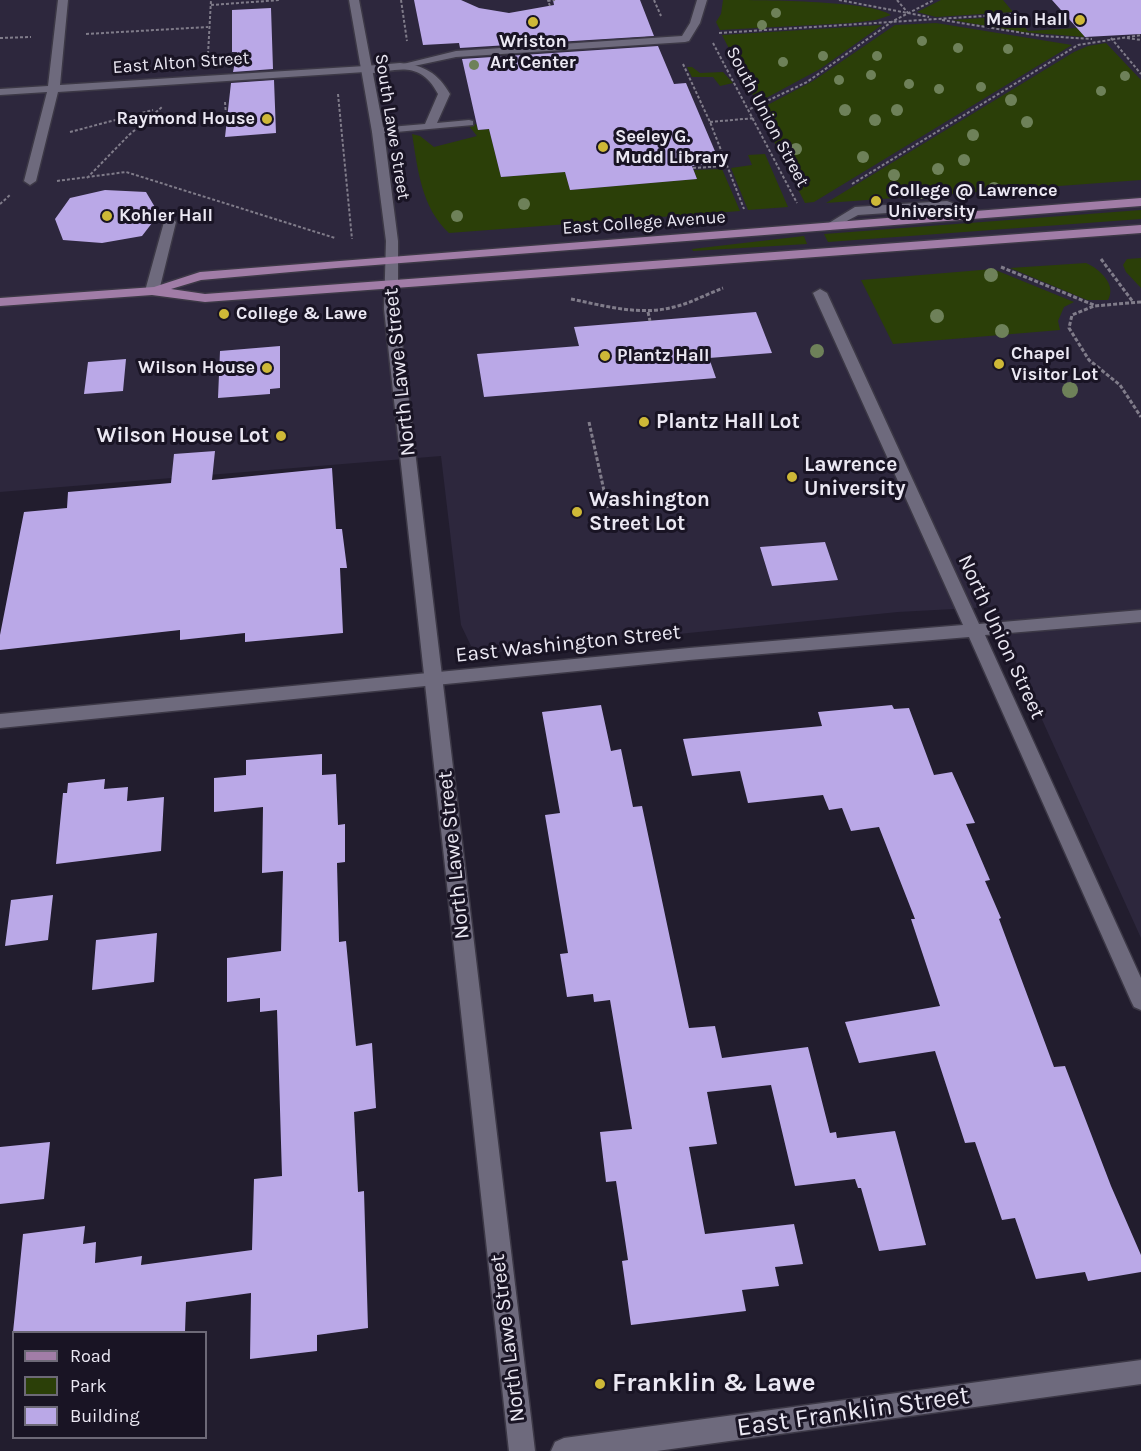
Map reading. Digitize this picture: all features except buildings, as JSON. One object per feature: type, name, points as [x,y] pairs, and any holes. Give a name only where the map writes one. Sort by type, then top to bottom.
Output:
[{"type":"main road","name":"East College Avenue","points":[[152,291],[200,276],[392,259],[1141,202]]},
{"type":"main road","name":"East College Avenue","points":[[0,302],[152,291],[205,298],[1141,229]]},
{"type":"street","points":[[30,180],[63,36],[63,0]]},
{"type":"street","name":"South Lawe Street","points":[[354,0],[378,132],[392,241],[392,259]]},
{"type":"street","points":[[400,66],[456,54],[685,39],[695,23],[702,0]]},
{"type":"street","points":[[400,66],[426,71],[440,84],[444,94],[430,126]]},
{"type":"street","name":"East Alton Street","points":[[0,92],[400,66]]},
{"type":"street","points":[[378,132],[469,123]]},
{"type":"street","points":[[152,291],[170,222]]},
{"type":"street","name":"North Lawe Street","points":[[392,259],[390,285],[522,1451]]},
{"type":"street","name":"North Union Street","points":[[820,293],[972,630],[994,671],[1141,1001]]},
{"type":"street","name":"East Washington Street","points":[[0,721],[434,679],[1141,616]]},
{"type":"street","name":"East Franklin Street","points":[[564,1451],[1141,1372]]},
{"type":"path","points":[[208,55],[211,0]]},
{"type":"path","points":[[211,5],[280,0]]},
{"type":"path","points":[[401,0],[406,44]]},
{"type":"path","points":[[550,6],[548,1],[555,0]]},
{"type":"path","points":[[839,0],[935,19],[1042,36],[1141,40]]},
{"type":"path","points":[[897,0],[909,13]]},
{"type":"path","points":[[750,109],[807,82],[893,21],[934,0]]},
{"type":"path","points":[[715,35],[1015,14]]},
{"type":"path","points":[[0,38],[208,27]]},
{"type":"path","points":[[850,185],[1078,45],[1141,35]]},
{"type":"path","name":"South Union Street","points":[[709,37],[755,118],[800,209]]},
{"type":"path","points":[[1111,38],[1141,74]]},
{"type":"path","points":[[672,40],[710,122],[746,213]]},
{"type":"path","points":[[338,87],[352,244]]},
{"type":"path","points":[[41,138],[120,120],[162,106],[129,135],[87,178]]},
{"type":"path","points":[[710,122],[755,118]]},
{"type":"path","points":[[693,168],[726,166]]},
{"type":"path","points":[[30,180],[87,178],[126,172],[341,240]]},
{"type":"path","points":[[1097,253],[1133,302]]},
{"type":"path","points":[[999,266],[1094,306]]},
{"type":"path","points":[[568,298],[630,312],[648,312],[675,307],[725,287]]},
{"type":"path","points":[[1141,302],[1094,306],[1072,315],[1069,328],[1089,360],[1120,385],[1141,417]]},
{"type":"path","points":[[648,312],[650,321]]},
{"type":"path","points":[[589,422],[608,509]]},
{"type":"shaded area","name":"Lawrence University","points":[[0,0],[1141,0],[1141,938],[991,607],[898,612],[489,653],[471,646],[461,625],[441,456],[0,492]]},
{"type":"green space","points":[[723,0],[860,6],[891,15],[876,20],[851,23],[720,30],[716,22],[721,14]]},
{"type":"green space","points":[[941,0],[1003,0],[1013,12],[936,17],[917,12]]},
{"type":"green space","points":[[1016,16],[1028,31],[1077,28],[1085,37],[1022,32],[952,20]]},
{"type":"green space","points":[[936,23],[1072,45],[814,202],[805,203],[758,110],[813,81],[895,25]]},
{"type":"green space","points":[[882,25],[820,69],[757,103],[722,35]]},
{"type":"green space","points":[[1106,43],[1141,80],[1141,180],[826,203],[1074,52],[1088,46]]},
{"type":"green space","points":[[687,67],[692,67],[700,73],[723,72],[733,83],[720,86],[713,77],[692,77]]},
{"type":"green space","points":[[476,124],[478,130],[489,129],[501,177],[565,172],[570,190],[697,179],[694,170],[722,169],[740,211],[449,233],[432,212],[422,187],[412,134],[420,136],[434,147],[477,136],[469,126]]},
{"type":"green space","points":[[765,154],[788,207],[748,210],[731,168],[752,165],[748,155]]},
{"type":"green space","points":[[1141,210],[1141,219],[828,242],[824,234]]},
{"type":"green space","points":[[804,236],[807,244],[693,251],[692,249]]},
{"type":"green space","points":[[1141,258],[1141,288],[1126,272],[1123,265],[1127,259]]},
{"type":"green space","points":[[1086,263],[1097,269],[1109,283],[1108,300],[1087,300],[1010,268]]},
{"type":"green space","points":[[993,269],[1074,302],[1064,307],[1058,321],[1060,330],[893,344],[861,280]]},
{"type":"place","name":"Main Hall","points":[[1080,20]]},
{"type":"place","name":"Wriston Art Center","points":[[533,22]]},
{"type":"place","name":"Raymond House","points":[[267,119]]},
{"type":"place","name":"Seeley G. Mudd Library","points":[[603,147]]},
{"type":"place","name":"College @ Lawrence University","points":[[876,201]]},
{"type":"place","name":"Kohler Hall","points":[[107,216]]},
{"type":"place","name":"College & Lawe","points":[[224,314]]},
{"type":"place","name":"Plantz Hall","points":[[605,356]]},
{"type":"place","name":"Chapel Visitor Lot","points":[[999,364]]},
{"type":"place","name":"Wilson House","points":[[267,368]]},
{"type":"place","name":"Plantz Hall Lot","points":[[644,422]]},
{"type":"place","name":"Wilson House Lot","points":[[281,436]]},
{"type":"place","name":"Lawrence University","points":[[792,477]]},
{"type":"place","name":"Washington Street Lot","points":[[577,512]]},
{"type":"place","name":"Franklin & Lawe","points":[[600,1384]]}]
